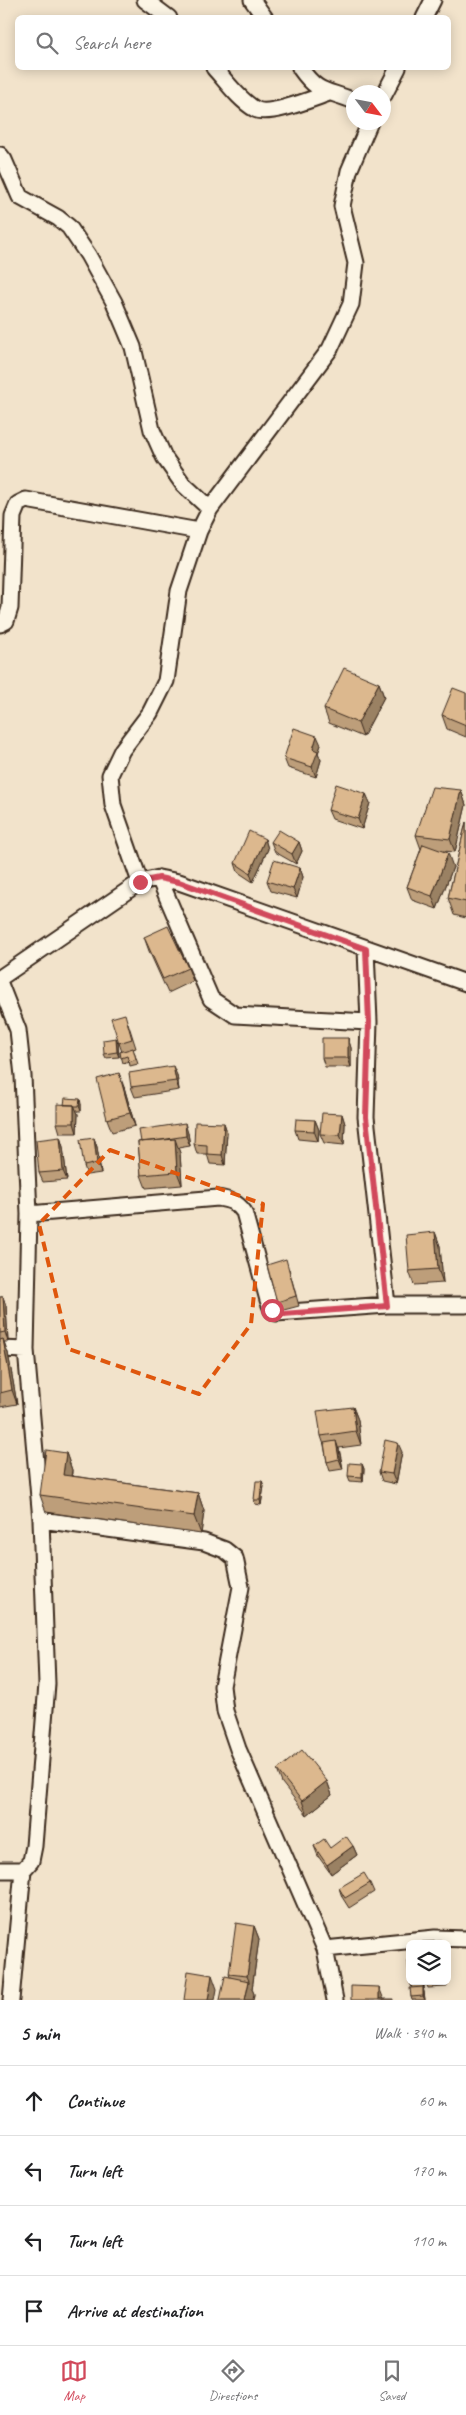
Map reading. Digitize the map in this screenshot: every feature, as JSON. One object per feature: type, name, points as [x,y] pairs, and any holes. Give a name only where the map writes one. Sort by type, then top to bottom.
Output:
[{"type":"street","points":[[146,0],[165,15]]},
{"type":"street","points":[[252,0],[263,15]]},
{"type":"street","points":[[426,15],[433,0]]},
{"type":"street","points":[[216,70],[239,95],[260,111],[271,111],[330,93]]},
{"type":"street","points":[[301,70],[310,83],[346,98]]},
{"type":"street","points":[[389,85],[397,70]]},
{"type":"street","points":[[140,882],[113,805],[110,774],[122,750],[150,713],[166,681],[179,591],[199,531],[210,509],[330,349],[351,304],[356,263],[342,206],[349,171],[367,130]]},
{"type":"street","points":[[0,155],[20,197],[58,218],[69,227],[88,255],[114,302],[133,347],[152,430],[164,456],[183,484],[210,509]]},
{"type":"street","points":[[0,624],[6,621],[10,608],[13,516],[18,504],[26,500],[199,531]]},
{"type":"street","points":[[159,878],[211,999],[220,1007],[236,1015],[369,1022]]},
{"type":"street","points":[[0,978],[140,882],[159,878],[179,882],[466,983]]},
{"type":"street","points":[[366,949],[369,1022],[366,1117],[387,1306]]},
{"type":"street","points":[[0,984],[18,1030],[23,1076],[29,1214],[26,1350],[41,1520],[47,1684],[34,1846],[31,1861],[22,1870],[11,2000]]},
{"type":"street","points":[[29,1214],[218,1198],[233,1201],[244,1212],[268,1300],[272,1310],[276,1313],[387,1306],[466,1305]]},
{"type":"street","points":[[0,1349],[26,1350]]},
{"type":"street","points":[[41,1520],[204,1542],[225,1550],[234,1558],[241,1587],[222,1686],[225,1710],[238,1749],[325,1949],[334,2000]]},
{"type":"street","points":[[0,1870],[22,1870]]},
{"type":"street","points":[[325,1949],[436,1938],[466,1939]]},
{"type":"highlighted area","points":[[110,1150],[263,1204],[251,1324],[199,1394],[69,1349],[39,1224]]},
{"type":"building","points":[[344,668],[379,683],[358,723],[324,709]]},
{"type":"building","points":[[453,688],[466,693],[466,725],[442,715]]},
{"type":"building","points":[[294,728],[317,736],[313,749],[318,751],[312,767],[284,758]]},
{"type":"building","points":[[336,784],[366,794],[358,819],[328,810]]},
{"type":"building","points":[[432,787],[461,790],[450,839],[416,835]]},
{"type":"building","points":[[466,822],[466,902],[448,898]]},
{"type":"building","points":[[279,830],[299,842],[292,854],[271,842]]},
{"type":"building","points":[[249,831],[265,839],[250,873],[235,863]]},
{"type":"building","points":[[423,844],[448,853],[432,896],[407,887]]},
{"type":"building","points":[[274,860],[300,868],[293,889],[267,881]]},
{"type":"building","points":[[168,926],[188,968],[163,979],[144,937]]},
{"type":"building","points":[[125,1014],[132,1039],[119,1043],[111,1018]]},
{"type":"building","points":[[116,1038],[117,1052],[104,1054],[103,1040]]},
{"type":"building","points":[[322,1038],[348,1038],[348,1058],[322,1058]]},
{"type":"building","points":[[133,1048],[136,1059],[129,1062],[127,1056],[121,1058],[120,1052]]},
{"type":"building","points":[[173,1066],[176,1081],[131,1087],[129,1073]]},
{"type":"building","points":[[119,1073],[130,1113],[107,1119],[97,1079]]},
{"type":"building","points":[[65,1098],[80,1099],[79,1106],[64,1105]]},
{"type":"building","points":[[57,1104],[74,1105],[74,1123],[57,1123]]},
{"type":"building","points":[[322,1113],[342,1114],[340,1135],[320,1134]]},
{"type":"building","points":[[296,1119],[315,1120],[314,1131],[295,1130]]},
{"type":"building","points":[[195,1122],[224,1123],[222,1155],[207,1154],[207,1145],[194,1144]]},
{"type":"building","points":[[185,1123],[186,1136],[141,1142],[139,1130]]},
{"type":"building","points":[[60,1137],[63,1171],[39,1173],[36,1140]]},
{"type":"building","points":[[94,1138],[97,1163],[84,1166],[80,1140]]},
{"type":"building","points":[[175,1139],[177,1172],[141,1175],[138,1142]]},
{"type":"building","points":[[435,1232],[438,1269],[409,1271],[406,1235]]},
{"type":"building","points":[[286,1259],[296,1296],[277,1302],[267,1265]]},
{"type":"building","points":[[0,1297],[3,1297],[5,1332],[0,1333]]},
{"type":"building","points":[[3,1339],[12,1390],[0,1393],[0,1340]]},
{"type":"building","points":[[353,1407],[356,1431],[321,1436],[317,1411]]},
{"type":"building","points":[[385,1440],[398,1443],[392,1474],[379,1472]]},
{"type":"building","points":[[336,1441],[339,1459],[327,1462],[324,1443]]},
{"type":"building","points":[[46,1450],[66,1453],[63,1475],[198,1493],[194,1516],[40,1495]]},
{"type":"building","points":[[349,1463],[362,1464],[362,1477],[348,1476]]},
{"type":"building","points":[[256,1481],[262,1481],[260,1500],[254,1500]]},
{"type":"building","points":[[302,1750],[327,1781],[302,1801],[277,1770]]},
{"type":"building","points":[[346,1836],[353,1846],[327,1865],[314,1846],[324,1839],[330,1848]]},
{"type":"building","points":[[364,1873],[370,1883],[345,1898],[339,1888]]},
{"type":"building","points":[[236,1923],[254,1926],[247,1976],[229,1974]]},
{"type":"building","points":[[188,1971],[212,1975],[208,2000],[184,2000]]},
{"type":"building","points":[[225,1976],[249,1981],[245,2000],[220,2000]]},
{"type":"building","points":[[351,1986],[379,1987],[379,1999],[393,2000],[351,2000]]},
{"type":"building","points":[[423,1987],[423,1996],[411,1997],[410,1988]]},
{"type":"route","points":[[140,882],[159,878],[179,882],[366,949],[369,1022],[366,1117],[373,1199],[387,1306],[283,1314],[272,1310]]}]
